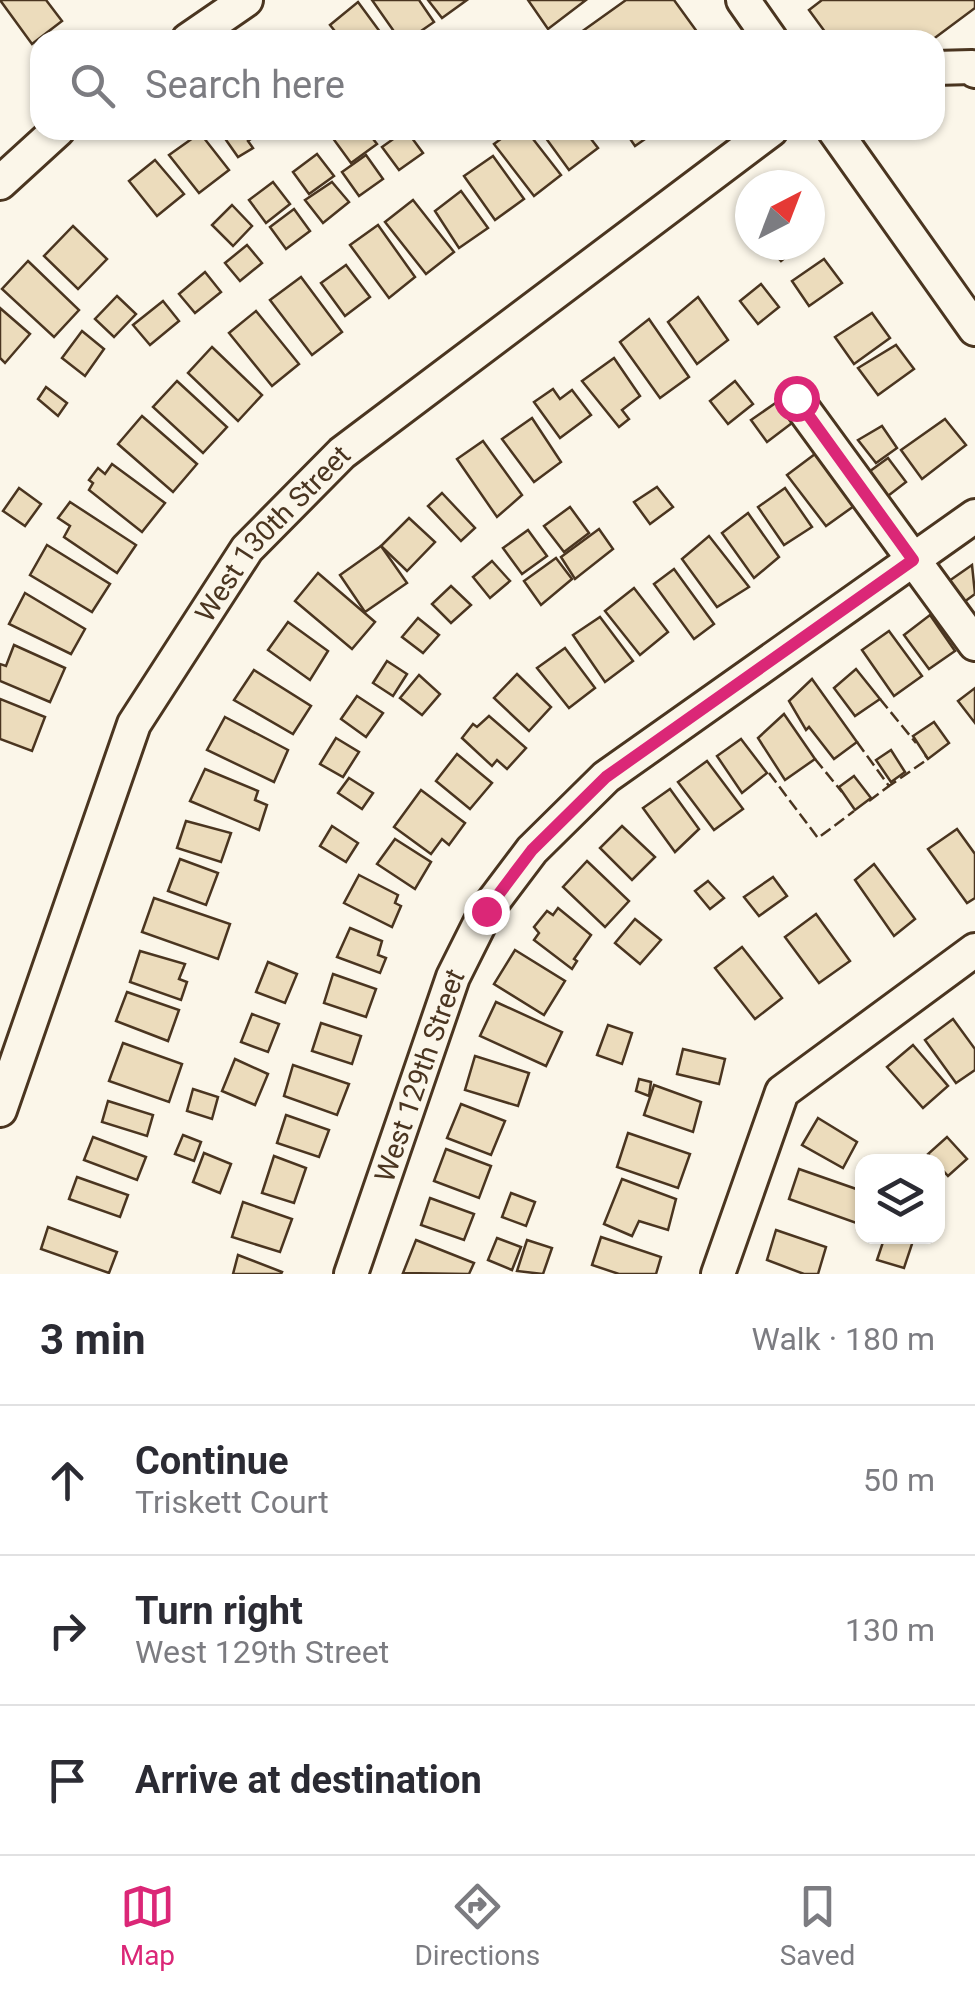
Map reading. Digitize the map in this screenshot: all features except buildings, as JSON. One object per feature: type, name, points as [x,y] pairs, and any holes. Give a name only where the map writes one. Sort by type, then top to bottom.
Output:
[{"type":"street","points":[[202,30],[246,0]]},
{"type":"street","points":[[744,0],[764,30]]},
{"type":"street","points":[[945,68],[972,67],[975,71]]},
{"type":"street","points":[[0,183],[47,140]]},
{"type":"street","name":"West 130th Street","points":[[0,1110],[134,724],[248,550],[342,453],[758,140]]},
{"type":"street","points":[[844,140],[975,330]]},
{"type":"street","points":[[796,398],[975,644]]},
{"type":"street","name":"West 129th Street","points":[[351,1274],[453,976],[486,911],[532,850],[606,777],[975,516]]},
{"type":"street","points":[[718,1274],[782,1092],[975,950]]},
{"type":"fence","points":[[880,699],[916,743]]},
{"type":"fence","points":[[857,742],[889,786],[928,759],[925,755]]},
{"type":"fence","points":[[815,759],[842,792]]},
{"type":"fence","points":[[769,773],[818,838],[854,811]]},
{"type":"fence","points":[[869,801],[889,786]]},
{"type":"route","points":[[486,911],[532,850],[606,777],[913,560],[796,398]]}]
